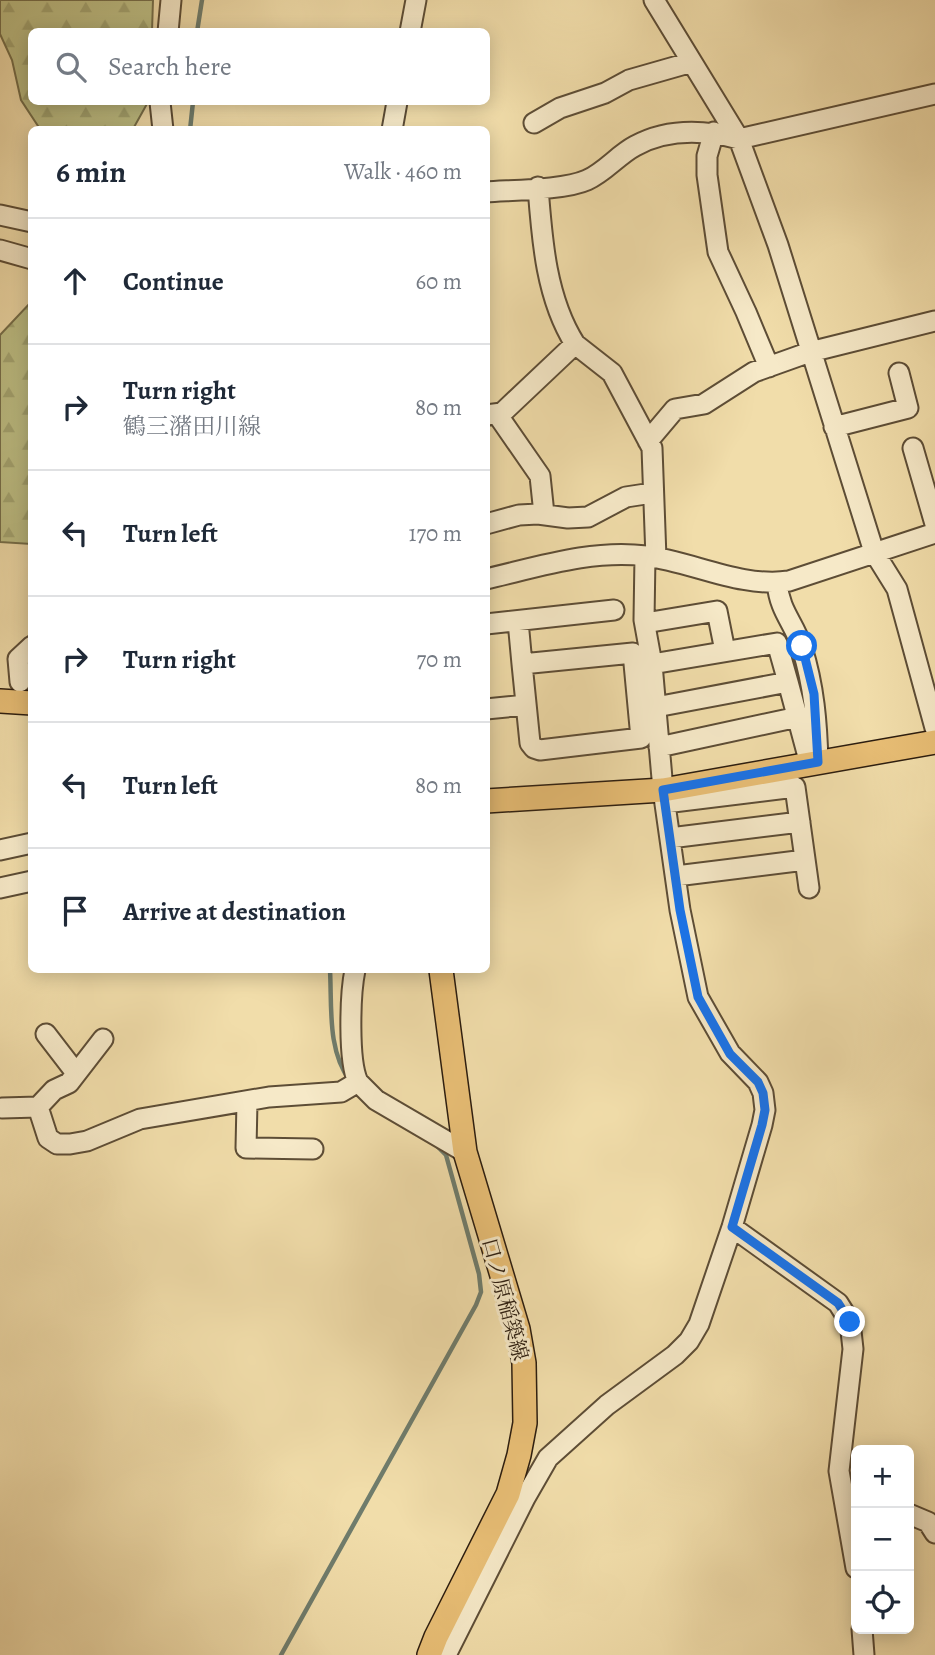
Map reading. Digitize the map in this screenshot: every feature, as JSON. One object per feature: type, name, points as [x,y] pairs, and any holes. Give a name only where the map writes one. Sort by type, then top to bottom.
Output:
[{"type":"main road","points":[[0,701],[28,703]]},
{"type":"main road","points":[[490,801],[664,797],[814,763],[935,742]]},
{"type":"main road","name":"口ノ原稲築線","points":[[429,1655],[508,1494],[525,1423],[524,1363],[518,1329],[466,1152],[441,973]]},
{"type":"street","points":[[168,28],[171,0]]},
{"type":"street","points":[[411,28],[416,0]]},
{"type":"street","points":[[654,0],[739,139],[778,245],[874,552],[897,589],[935,728]]},
{"type":"street","points":[[534,123],[560,108],[605,93],[629,80],[692,62]]},
{"type":"street","points":[[490,192],[572,185],[589,179],[636,146],[667,134],[713,132],[739,139],[935,93]]},
{"type":"street","points":[[160,105],[163,126]]},
{"type":"street","points":[[393,126],[396,105]]},
{"type":"street","points":[[713,132],[707,156],[707,175],[718,252],[747,312],[769,367]]},
{"type":"street","points":[[446,1655],[524,1498],[548,1458],[607,1405],[675,1355],[689,1341],[699,1324],[732,1227],[765,1110],[763,1093],[758,1082],[730,1054],[698,997],[676,876],[664,797],[652,664],[645,623],[651,557],[654,462],[652,448],[612,373],[575,344],[565,328],[546,264],[538,187]]},
{"type":"street","points":[[0,215],[28,221]]},
{"type":"street","points":[[0,250],[28,258]]},
{"type":"street","points":[[648,440],[675,410],[704,404],[754,372],[810,352],[935,321]]},
{"type":"street","points":[[544,514],[540,476],[492,415],[502,412],[575,344]]},
{"type":"street","points":[[834,426],[908,408],[899,373]]},
{"type":"street","points":[[913,447],[935,524]]},
{"type":"street","points":[[490,523],[519,515],[588,517],[626,497],[652,493]]},
{"type":"street","points":[[490,578],[573,558],[651,557],[734,577],[777,583],[935,533]]},
{"type":"street","points":[[777,583],[779,600],[795,629],[809,671],[816,713],[814,763]]},
{"type":"street","points":[[490,624],[614,610]]},
{"type":"street","points":[[645,623],[717,611],[725,651]]},
{"type":"street","points":[[518,621],[522,664],[530,744],[534,748],[540,750],[642,738],[633,653],[522,664]]},
{"type":"street","points":[[652,664],[777,643],[797,718],[814,763]]},
{"type":"street","points":[[0,690],[26,679],[18,659],[28,650]]},
{"type":"street","points":[[656,707],[788,682]]},
{"type":"street","points":[[490,709],[526,705]]},
{"type":"street","points":[[659,747],[797,718]]},
{"type":"street","points":[[664,797],[795,787],[809,888]]},
{"type":"street","points":[[670,838],[800,822]]},
{"type":"street","points":[[0,850],[28,844]]},
{"type":"street","points":[[676,876],[805,860]]},
{"type":"street","points":[[0,887],[28,882]]},
{"type":"street","points":[[355,973],[352,1027],[355,1074],[358,1082],[376,1100],[466,1152]]},
{"type":"street","points":[[46,1034],[76,1073]]},
{"type":"street","points":[[2,1108],[38,1107],[54,1090],[69,1083],[103,1039]]},
{"type":"street","points":[[38,1107],[48,1138],[57,1144],[70,1144],[87,1141],[140,1119],[270,1097],[341,1092],[358,1082]]},
{"type":"street","points":[[247,1102],[246,1148],[313,1149]]},
{"type":"street","points":[[732,1227],[838,1303],[850,1322],[853,1349],[839,1471],[850,1497]]},
{"type":"street","points":[[914,1516],[928,1522],[935,1533]]},
{"type":"street","points":[[862,1634],[864,1655]]},
{"type":"green space","points":[[0,0],[153,0],[152,28],[28,28],[28,105],[146,105],[135,126],[38,126],[21,100],[12,60],[0,34]]},
{"type":"green space","points":[[28,305],[28,544],[0,542],[0,335]]},
{"type":"waterway","points":[[198,28],[202,0]]},
{"type":"waterway","points":[[190,126],[193,105]]},
{"type":"waterway","points":[[330,973],[334,1042],[337,1056],[350,1081]]},
{"type":"waterway","points":[[281,1655],[481,1292],[479,1274],[446,1155],[437,1146]]},
{"type":"route","points":[[802,646],[814,694],[818,762],[663,790],[680,910],[698,997],[730,1054],[758,1082],[763,1093],[765,1110],[762,1125],[732,1227],[838,1303],[850,1322]]}]
